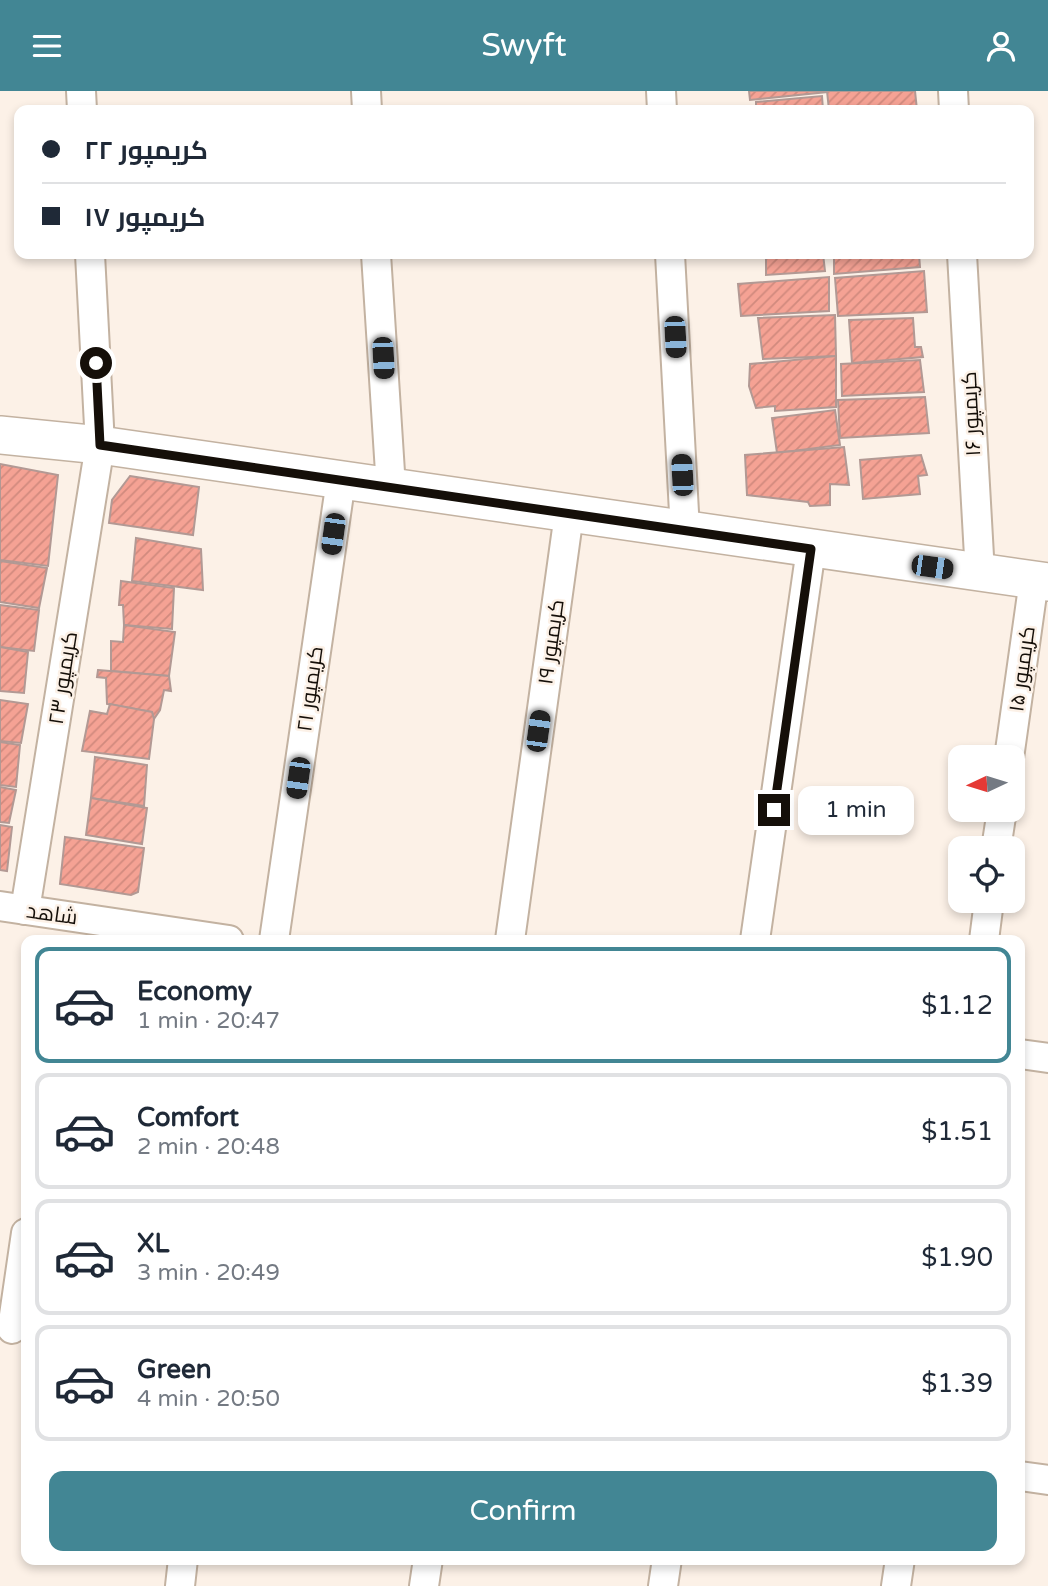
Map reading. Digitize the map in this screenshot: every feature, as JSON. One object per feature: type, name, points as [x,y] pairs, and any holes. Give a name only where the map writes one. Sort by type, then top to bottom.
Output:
[{"type":"street","name":"کریمپور ۲۳","points":[[13,908],[100,445],[90,259]]},
{"type":"street","points":[[376,259],[391,488]]},
{"type":"street","points":[[670,259],[685,531]]},
{"type":"street","name":"کریمپور ۱۶","points":[[962,259],[980,574]]},
{"type":"street","points":[[0,435],[100,445],[1041,581]]},
{"type":"street","name":"کریمپور ۲۱","points":[[275,935],[341,480]]},
{"type":"street","name":"کریمپور ۱۹","points":[[511,935],[569,514]]},
{"type":"street","points":[[756,935],[811,549]]},
{"type":"street","name":"کریمپور ۱۵","points":[[1011,745],[1041,581]]},
{"type":"street","name":"شاهد","points":[[13,908],[73,928],[164,935]]},
{"type":"street","points":[[985,935],[987,913]]},
{"type":"street","points":[[1025,1055],[1048,1058]]},
{"type":"street","points":[[13,1329],[21,1270]]},
{"type":"street","points":[[1025,1477],[1048,1480]]},
{"type":"street","points":[[180,1586],[182,1565]]},
{"type":"street","points":[[424,1586],[427,1565]]},
{"type":"street","points":[[663,1586],[666,1565]]},
{"type":"street","points":[[896,1586],[899,1565]]},
{"type":"building","points":[[749,91],[827,91],[827,92],[750,100]]},
{"type":"building","points":[[827,91],[915,91],[916,105],[828,105]]},
{"type":"building","points":[[822,96],[823,105],[756,105],[756,102]]},
{"type":"building","points":[[766,259],[824,259],[825,271],[766,275]]},
{"type":"building","points":[[834,259],[919,259],[920,267],[834,274]]},
{"type":"building","points":[[924,271],[927,312],[838,316],[835,278]]},
{"type":"building","points":[[829,277],[829,311],[741,316],[738,284]]},
{"type":"building","points":[[835,315],[836,356],[763,359],[758,318]]},
{"type":"building","points":[[913,318],[915,347],[921,347],[923,357],[852,363],[849,320]]},
{"type":"building","points":[[836,356],[836,407],[775,411],[775,406],[756,408],[749,386],[750,364]]},
{"type":"building","points":[[920,360],[924,392],[842,396],[841,364]]},
{"type":"building","points":[[925,397],[929,433],[840,438],[838,400]]},
{"type":"building","points":[[835,410],[840,445],[777,453],[772,418]]},
{"type":"building","points":[[844,447],[849,485],[830,484],[830,505],[810,506],[808,502],[747,495],[745,455]]},
{"type":"building","points":[[921,455],[927,475],[918,476],[920,494],[863,499],[860,460]]},
{"type":"building","points":[[0,464],[58,475],[48,566],[0,560]]},
{"type":"building","points":[[130,476],[199,487],[193,535],[109,523],[112,500]]},
{"type":"building","points":[[136,538],[201,549],[203,590],[132,581]]},
{"type":"building","points":[[0,561],[47,568],[39,608],[0,602]]},
{"type":"building","points":[[121,581],[174,588],[172,629],[124,625],[123,605],[119,605]]},
{"type":"building","points":[[0,605],[39,610],[34,651],[0,647]]},
{"type":"building","points":[[124,625],[175,632],[169,676],[111,671],[111,641],[123,642]]},
{"type":"building","points":[[0,647],[28,652],[24,693],[0,691]]},
{"type":"building","points":[[98,670],[169,676],[171,691],[164,690],[160,710],[154,719],[152,712],[107,704],[106,678],[97,677]]},
{"type":"building","points":[[0,700],[28,704],[21,743],[0,741]]},
{"type":"building","points":[[110,704],[152,712],[154,719],[149,759],[82,751],[90,711],[107,714]]},
{"type":"building","points":[[0,742],[20,745],[16,787],[0,785]]},
{"type":"building","points":[[95,757],[147,765],[144,806],[91,798]]},
{"type":"building","points":[[0,787],[16,790],[9,823],[0,822]]},
{"type":"building","points":[[91,798],[147,808],[142,844],[86,835]]},
{"type":"building","points":[[0,825],[12,827],[7,871],[0,870]]},
{"type":"building","points":[[65,837],[144,848],[138,892],[131,895],[60,884]]},
{"type":"route","points":[[96,363],[100,445],[811,549],[774,810]]}]
